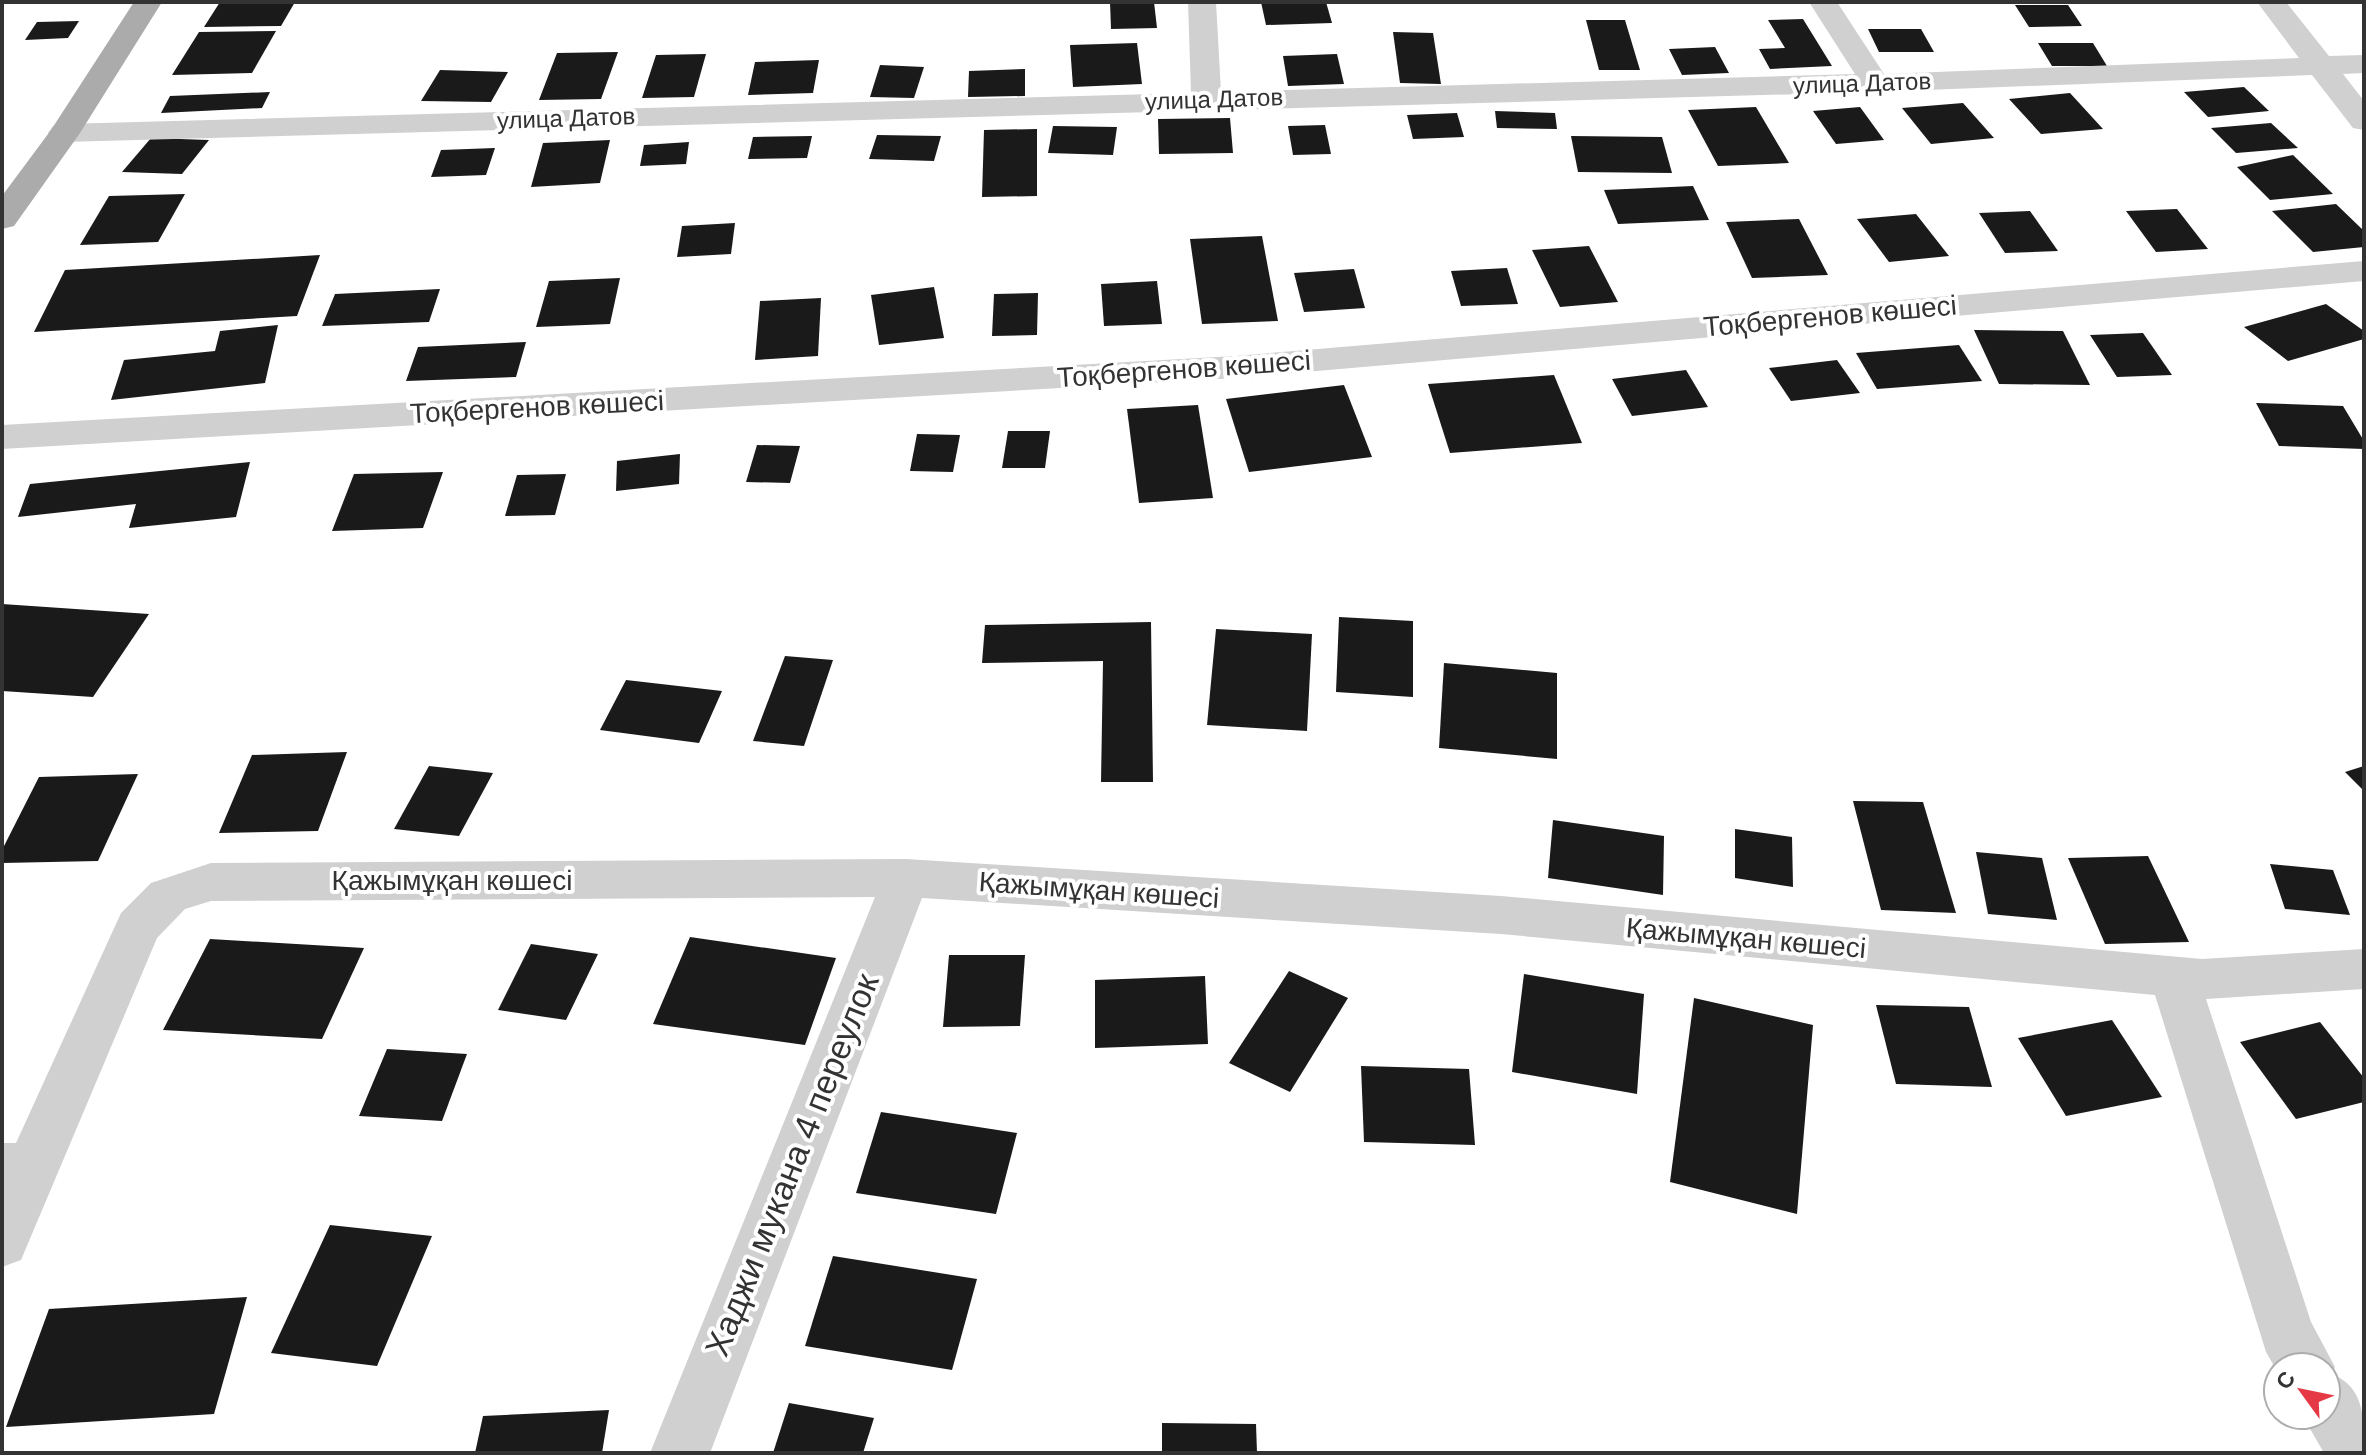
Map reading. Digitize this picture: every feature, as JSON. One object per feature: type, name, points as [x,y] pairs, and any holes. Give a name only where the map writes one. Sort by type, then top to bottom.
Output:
[{"type":"main road","points":[[2,219],[64,133],[148,2]]},
{"type":"street","points":[[1202,2],[1206,99]]},
{"type":"street","points":[[1823,2],[1875,83]]},
{"type":"street","points":[[2271,2],[2364,121]]},
{"type":"street","name":"улица Датов","points":[[64,133],[1206,99],[1875,83],[2364,64]]},
{"type":"street","name":"Тоқбергенов көшесі","points":[[2,437],[1235,367],[2364,271]]},
{"type":"street","name":"Қажымұқан көшесі","points":[[17,1166],[138,927],[168,896],[211,882],[906,878],[1501,915],[2202,979],[2364,969]]},
{"type":"street","name":"Хаджи мукана 4 переулок","points":[[680,1453],[906,878]]},
{"type":"street","points":[[2174,977],[2286,1333],[2297,1351]]},
{"type":"street","points":[[2,1242],[17,1166]]},
{"type":"street","points":[[2342,1427],[2357,1453]]},
{"type":"building","points":[[220,2],[295,2],[281,26],[204,27]]},
{"type":"building","points":[[1110,2],[1154,2],[1157,28],[1111,29]]},
{"type":"building","points":[[1261,2],[1326,2],[1332,23],[1266,25]]},
{"type":"building","points":[[2015,5],[2068,5],[2082,26],[2029,27]]},
{"type":"building","points":[[1803,19],[1832,66],[1770,69],[1759,49],[1785,48],[1768,20]]},
{"type":"building","points":[[1586,20],[1625,20],[1640,70],[1599,70]]},
{"type":"building","points":[[79,21],[68,38],[25,40],[37,22]]},
{"type":"building","points":[[1868,29],[1921,29],[1934,52],[1879,52]]},
{"type":"building","points":[[276,31],[252,73],[172,75],[199,32]]},
{"type":"building","points":[[1393,32],[1433,33],[1441,84],[1400,83]]},
{"type":"building","points":[[1137,43],[1142,84],[1073,87],[1070,45]]},
{"type":"building","points":[[2038,43],[2093,43],[2107,66],[2052,66]]},
{"type":"building","points":[[1715,47],[1729,73],[1682,75],[1669,49]]},
{"type":"building","points":[[618,52],[601,99],[539,100],[557,53]]},
{"type":"building","points":[[706,54],[694,97],[642,98],[656,55]]},
{"type":"building","points":[[1337,54],[1344,84],[1288,86],[1283,56]]},
{"type":"building","points":[[819,60],[813,93],[748,95],[755,62]]},
{"type":"building","points":[[880,65],[924,67],[914,98],[870,97]]},
{"type":"building","points":[[1025,69],[1025,96],[968,97],[969,71]]},
{"type":"building","points":[[440,70],[508,72],[491,102],[421,101]]},
{"type":"building","points":[[2244,87],[2269,111],[2208,117],[2184,92]]},
{"type":"building","points":[[270,92],[262,108],[161,113],[170,96]]},
{"type":"building","points":[[2070,93],[2103,129],[2041,134],[2009,99]]},
{"type":"building","points":[[1963,103],[1994,138],[1931,144],[1902,108]]},
{"type":"building","points":[[1756,107],[1789,163],[1718,166],[1688,110]]},
{"type":"building","points":[[1860,107],[1884,140],[1836,144],[1813,111]]},
{"type":"building","points":[[1495,111],[1555,113],[1557,129],[1497,128]]},
{"type":"building","points":[[1457,113],[1464,137],[1413,139],[1407,115]]},
{"type":"building","points":[[1230,118],[1233,153],[1159,154],[1158,119]]},
{"type":"building","points":[[2271,123],[2298,148],[2236,153],[2211,128]]},
{"type":"building","points":[[1325,125],[1331,154],[1293,155],[1288,126]]},
{"type":"building","points":[[1053,126],[1117,127],[1113,155],[1048,153]]},
{"type":"building","points":[[1037,129],[1037,196],[982,197],[984,130]]},
{"type":"building","points":[[877,135],[941,136],[934,161],[869,159]]},
{"type":"building","points":[[812,136],[807,158],[748,159],[753,137]]},
{"type":"building","points":[[1571,136],[1662,137],[1672,173],[1578,172]]},
{"type":"building","points":[[151,138],[209,140],[182,174],[122,172]]},
{"type":"building","points":[[610,140],[600,183],[531,187],[543,143]]},
{"type":"building","points":[[689,142],[686,164],[640,166],[644,145]]},
{"type":"building","points":[[495,148],[486,175],[431,177],[441,150]]},
{"type":"building","points":[[2293,155],[2333,194],[2270,200],[2237,167]]},
{"type":"building","points":[[1693,186],[1709,220],[1618,224],[1604,190]]},
{"type":"building","points":[[185,194],[158,242],[80,245],[109,196]]},
{"type":"building","points":[[2336,204],[2364,231],[2364,247],[2313,252],[2272,211]]},
{"type":"building","points":[[2177,209],[2208,249],[2156,252],[2126,211]]},
{"type":"building","points":[[2030,211],[2058,251],[2005,253],[1979,213]]},
{"type":"building","points":[[1916,214],[1949,256],[1889,262],[1857,219]]},
{"type":"building","points":[[1799,219],[1828,275],[1752,278],[1726,222]]},
{"type":"building","points":[[735,223],[731,254],[677,257],[682,226]]},
{"type":"building","points":[[1262,236],[1278,321],[1202,324],[1190,239]]},
{"type":"building","points":[[1589,246],[1618,302],[1560,307],[1532,250]]},
{"type":"building","points":[[320,255],[297,316],[34,332],[65,270]]},
{"type":"building","points":[[1507,268],[1518,304],[1461,306],[1451,271]]},
{"type":"building","points":[[1354,269],[1365,308],[1304,312],[1294,273]]},
{"type":"building","points":[[620,278],[610,324],[536,327],[549,281]]},
{"type":"building","points":[[1157,281],[1162,324],[1104,326],[1101,284]]},
{"type":"building","points":[[934,287],[944,338],[879,345],[871,295]]},
{"type":"building","points":[[440,289],[429,322],[322,326],[335,294]]},
{"type":"building","points":[[1038,293],[1037,335],[992,336],[994,294]]},
{"type":"building","points":[[821,298],[818,356],[755,360],[760,301]]},
{"type":"building","points":[[2326,304],[2364,331],[2364,339],[2288,361],[2244,327]]},
{"type":"building","points":[[278,325],[265,383],[111,400],[124,360],[215,351],[220,331]]},
{"type":"building","points":[[1974,330],[2063,331],[2090,385],[1999,384]]},
{"type":"building","points":[[2143,333],[2172,375],[2117,377],[2090,335]]},
{"type":"building","points":[[526,342],[516,377],[406,381],[418,347]]},
{"type":"building","points":[[1959,345],[1982,381],[1877,389],[1856,353]]},
{"type":"building","points":[[1837,360],[1860,393],[1791,401],[1769,368]]},
{"type":"building","points":[[1686,370],[1708,407],[1632,416],[1612,379]]},
{"type":"building","points":[[1554,375],[1582,443],[1450,453],[1428,384]]},
{"type":"building","points":[[1344,385],[1372,457],[1249,472],[1226,399]]},
{"type":"building","points":[[2256,403],[2343,406],[2364,441],[2364,449],[2279,446]]},
{"type":"building","points":[[1198,405],[1213,498],[1139,503],[1127,409]]},
{"type":"building","points":[[1008,431],[1050,431],[1045,468],[1002,468]]},
{"type":"building","points":[[917,434],[960,435],[953,472],[910,471]]},
{"type":"building","points":[[757,445],[800,446],[790,483],[746,482]]},
{"type":"building","points":[[680,454],[679,484],[616,491],[617,461]]},
{"type":"building","points":[[250,462],[236,517],[129,528],[136,504],[18,517],[30,484]]},
{"type":"building","points":[[443,472],[423,528],[332,531],[354,474]]},
{"type":"building","points":[[566,474],[555,515],[505,516],[517,475]]},
{"type":"building","points":[[2,604],[149,614],[93,697],[2,691]]},
{"type":"building","points":[[1339,617],[1413,621],[1413,697],[1336,692]]},
{"type":"building","points":[[1151,622],[1153,782],[1101,782],[1103,661],[982,663],[985,625]]},
{"type":"building","points":[[1216,629],[1312,634],[1307,731],[1207,725]]},
{"type":"building","points":[[785,656],[833,660],[804,746],[753,741]]},
{"type":"building","points":[[1444,663],[1557,673],[1557,759],[1439,748]]},
{"type":"building","points":[[626,680],[722,691],[699,743],[600,730]]},
{"type":"building","points":[[347,752],[318,831],[219,833],[252,755]]},
{"type":"building","points":[[429,766],[493,773],[459,836],[394,829]]},
{"type":"building","points":[[2364,766],[2364,791],[2345,772]]},
{"type":"building","points":[[138,774],[98,861],[2,863],[2,850],[39,777]]},
{"type":"building","points":[[1853,801],[1923,802],[1956,913],[1881,910]]},
{"type":"building","points":[[1553,820],[1664,836],[1663,895],[1548,878]]},
{"type":"building","points":[[1735,829],[1792,837],[1793,887],[1735,878]]},
{"type":"building","points":[[1976,852],[2042,858],[2057,920],[1988,914]]},
{"type":"building","points":[[2148,856],[2189,942],[2105,944],[2068,858]]},
{"type":"building","points":[[2270,864],[2333,870],[2350,915],[2285,909]]},
{"type":"building","points":[[690,937],[836,958],[805,1045],[653,1024]]},
{"type":"building","points":[[210,939],[364,948],[322,1039],[163,1030]]},
{"type":"building","points":[[531,944],[598,954],[566,1020],[498,1010]]},
{"type":"building","points":[[949,955],[1025,955],[1020,1026],[943,1027]]},
{"type":"building","points":[[1289,971],[1348,998],[1290,1092],[1229,1063]]},
{"type":"building","points":[[1524,974],[1644,994],[1637,1094],[1512,1072]]},
{"type":"building","points":[[1205,976],[1208,1044],[1095,1048],[1095,980]]},
{"type":"building","points":[[1694,998],[1813,1025],[1797,1214],[1670,1182]]},
{"type":"building","points":[[1876,1005],[1969,1007],[1992,1087],[1896,1084]]},
{"type":"building","points":[[2112,1020],[2162,1097],[2066,1116],[2018,1038]]},
{"type":"building","points":[[2320,1022],[2364,1078],[2364,1102],[2296,1119],[2240,1042]]},
{"type":"building","points":[[387,1049],[467,1054],[442,1121],[359,1116]]},
{"type":"building","points":[[1361,1066],[1469,1069],[1475,1145],[1364,1142]]},
{"type":"building","points":[[881,1112],[1017,1133],[996,1214],[856,1193]]},
{"type":"building","points":[[330,1225],[432,1236],[377,1366],[271,1353]]},
{"type":"building","points":[[833,1256],[977,1279],[952,1370],[805,1346]]},
{"type":"building","points":[[247,1297],[214,1414],[6,1427],[49,1309]]},
{"type":"building","points":[[789,1403],[874,1418],[863,1453],[773,1453]]},
{"type":"building","points":[[609,1410],[602,1453],[475,1453],[483,1416]]},
{"type":"building","points":[[1162,1423],[1256,1424],[1257,1453],[1162,1453]]}]
